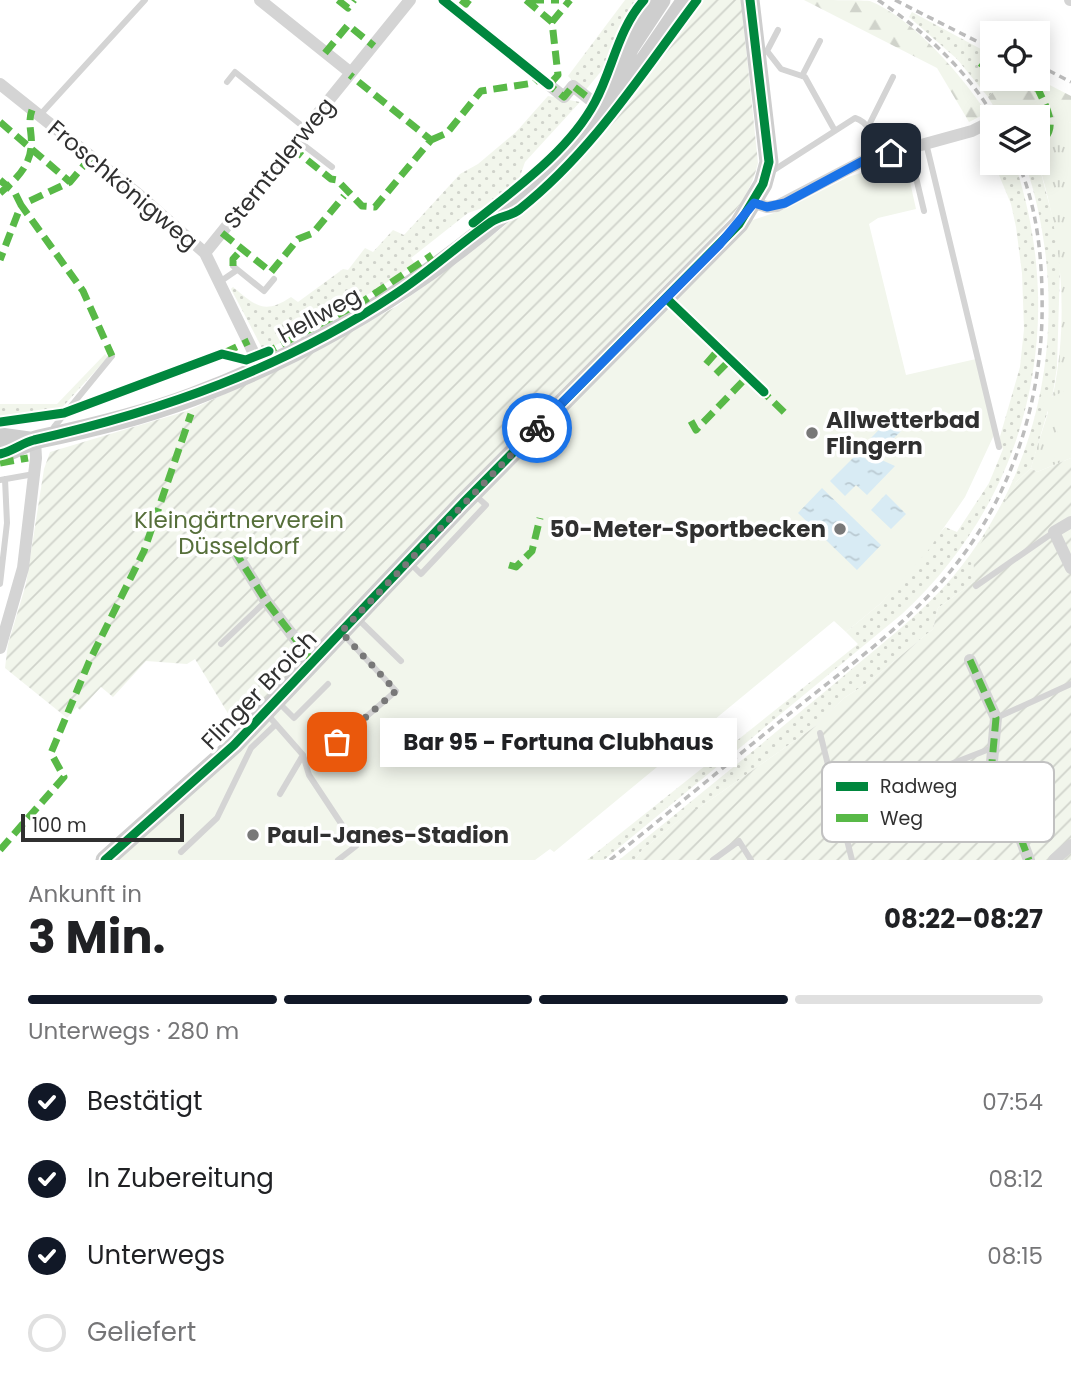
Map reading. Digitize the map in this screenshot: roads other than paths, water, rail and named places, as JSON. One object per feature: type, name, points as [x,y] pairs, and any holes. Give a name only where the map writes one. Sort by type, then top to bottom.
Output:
[{"type":"street","points":[[260,0],[351,73]]},
{"type":"street","name":"Sterntalerweg","points":[[205,253],[410,0]]},
{"type":"street","points":[[443,0],[564,97],[573,86],[593,102]]},
{"type":"street","name":"Hellweg","points":[[593,124],[630,47],[661,0]]},
{"type":"street","name":"Hellweg","points":[[0,454],[32,441],[109,424],[190,398],[261,368],[379,305],[449,256],[540,180],[635,75],[686,0]]},
{"type":"street","name":"Flinger Broich","points":[[105,860],[273,712],[313,662],[408,561],[720,244],[754,203],[768,169],[750,0]]},
{"type":"street","name":"Froschkönigweg","points":[[0,84],[138,194],[205,253],[221,281],[261,368]]},
{"type":"street","points":[[754,203],[767,207],[785,203],[832,177],[878,157],[980,127]]},
{"type":"street","name":"Hellweg","points":[[0,437],[32,441]]},
{"type":"street","points":[[0,648],[23,568],[34,474],[32,441]]},
{"type":"street","points":[[1071,522],[1054,532],[1071,568]]},
{"type":"street","name":"Flinger Broich","points":[[234,550],[266,601],[313,662]]},
{"type":"street","points":[[970,660],[996,718],[992,762]]},
{"type":"street","points":[[1023,842],[1030,860]]},
{"type":"street","points":[[1054,860],[1071,845]]},
{"type":"lane","name":"Froschkönigweg","points":[[40,116],[145,0]]},
{"type":"lane","points":[[778,30],[767,51],[781,69],[802,76],[835,131]]},
{"type":"lane","points":[[802,76],[820,41]]},
{"type":"lane","points":[[227,82],[235,72],[306,129]]},
{"type":"lane","points":[[868,127],[894,77]]},
{"type":"lane","points":[[768,169],[774,170],[855,118],[863,120],[868,127],[878,157]]},
{"type":"lane","points":[[298,140],[332,167]]},
{"type":"lane","points":[[926,143],[999,447]]},
{"type":"lane","points":[[909,148],[924,211]]},
{"type":"lane","points":[[221,281],[235,268],[264,291],[274,279]]},
{"type":"lane","points":[[54,436],[54,427],[112,356]]},
{"type":"lane","points":[[0,584],[7,523],[2,480],[34,474]]},
{"type":"lane","points":[[976,586],[1054,532]]},
{"type":"lane","points":[[221,644],[266,601]]},
{"type":"lane","points":[[356,617],[401,661]]},
{"type":"lane","points":[[304,758],[317,759],[396,691],[341,632]]},
{"type":"lane","points":[[273,712],[295,718],[328,684]]},
{"type":"lane","points":[[996,718],[1071,684]]},
{"type":"lane","points":[[273,712],[304,758],[309,775],[356,846],[338,860]]},
{"type":"lane","points":[[181,852],[217,818],[251,748],[273,712]]},
{"type":"lane","points":[[820,733],[827,762]]},
{"type":"lane","points":[[956,762],[992,748]]},
{"type":"lane","points":[[280,794],[304,758]]},
{"type":"lane","points":[[713,860],[740,841],[751,860]]},
{"type":"lane","points":[[847,842],[852,860]]},
{"type":"water","points":[[893,415],[905,427],[885,447],[870,439]]},
{"type":"water","points":[[859,452],[869,462],[875,457],[895,466],[867,495],[856,485],[845,496],[830,481]]},
{"type":"water","name":"50-Meter-Sportbecken","points":[[822,488],[881,545],[857,570],[798,513]]},
{"type":"water","points":[[886,494],[906,514],[891,529],[871,510]]},
{"type":"railway","points":[[878,0],[943,52],[987,105]]},
{"type":"railway","points":[[895,0],[980,43]]},
{"type":"railway","points":[[1050,71],[1071,82]]},
{"type":"railway","points":[[610,860],[901,623],[957,563],[978,533],[1012,466],[1024,431],[1039,357],[1042,319],[1040,259],[1031,200],[1023,175]]},
{"type":"place","name":"Allwetterbad Flingern","points":[[812,433]]},
{"type":"place","name":"50-Meter-Sportbecken","points":[[840,529]]},
{"type":"place","name":"Bar 95 - Fortuna Clubhaus","points":[[337,742]]},
{"type":"place","name":"Paul-Janes-Stadion","points":[[253,835]]},
{"type":"park label","name":"Kleingärtnerverein Düsseldorf","points":[[239,533]]}]
